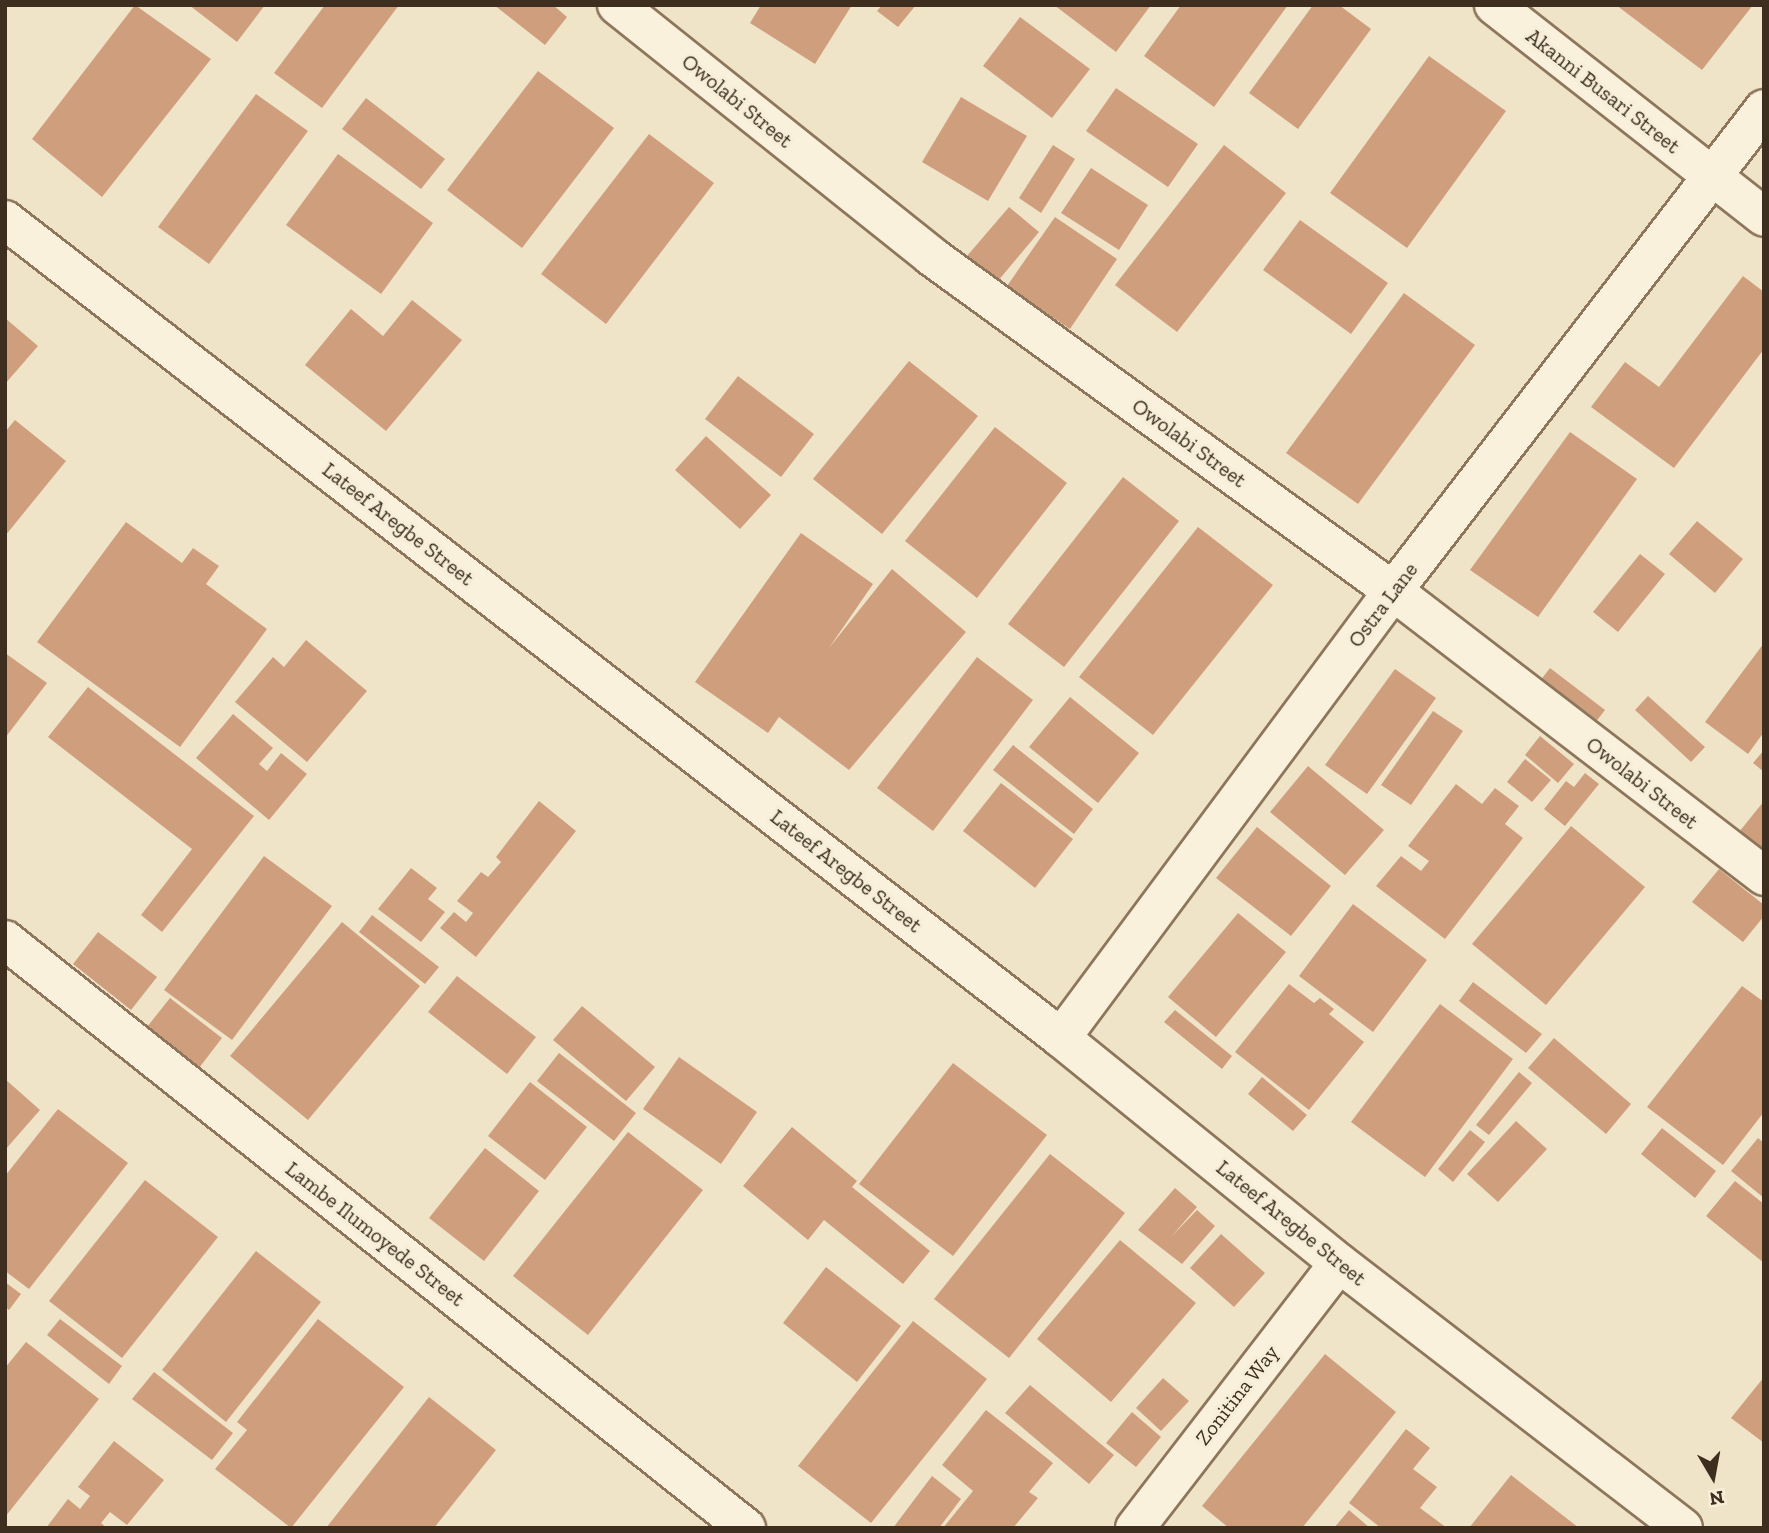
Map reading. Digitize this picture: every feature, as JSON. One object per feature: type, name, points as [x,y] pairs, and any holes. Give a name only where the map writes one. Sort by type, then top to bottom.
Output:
[{"type":"street","name":"Owolabi Street","points":[[617,5],[931,256],[1393,591],[1764,876]]},
{"type":"street","name":"Akanni Busari Street","points":[[1494,5],[1764,216]]},
{"type":"street","name":"Ostra Lane","points":[[1061,1038],[1393,591],[1764,109]]},
{"type":"street","name":"Lateef Aregbe Street","points":[[5,220],[1061,1038],[1339,1263],[1683,1528]]},
{"type":"street","name":"Lambe Ilumoyede Street","points":[[5,940],[746,1528]]},
{"type":"street","name":"Zonitina Way","points":[[1135,1528],[1339,1263]]},
{"type":"building","points":[[135,5],[211,59],[102,197],[32,139]]},
{"type":"building","points":[[189,5],[265,5],[237,42]]},
{"type":"building","points":[[325,5],[399,5],[322,108],[274,73]]},
{"type":"building","points":[[494,5],[553,5],[567,17],[545,45]]},
{"type":"building","points":[[761,5],[852,5],[815,64],[750,23]]},
{"type":"building","points":[[882,5],[916,5],[898,27],[877,11]]},
{"type":"building","points":[[1054,5],[1151,5],[1116,52]]},
{"type":"building","points":[[1181,5],[1288,5],[1214,107],[1144,56]]},
{"type":"building","points":[[1313,5],[1339,5],[1371,29],[1298,129],[1249,93]]},
{"type":"building","points":[[1616,5],[1753,5],[1702,70]]},
{"type":"building","points":[[1020,17],[1090,69],[1052,118],[983,66]]},
{"type":"building","points":[[1429,56],[1506,111],[1407,248],[1330,193]]},
{"type":"building","points":[[538,71],[614,128],[522,248],[447,190]]},
{"type":"building","points":[[1116,88],[1198,144],[1168,187],[1086,131]]},
{"type":"building","points":[[256,94],[308,131],[209,264],[158,227]]},
{"type":"building","points":[[961,97],[1027,136],[988,201],[922,162]]},
{"type":"building","points":[[366,98],[445,159],[421,189],[342,129]]},
{"type":"building","points":[[649,134],[714,183],[606,324],[541,274]]},
{"type":"building","points":[[1053,145],[1075,159],[1041,213],[1019,198]]},
{"type":"building","points":[[1224,145],[1286,193],[1177,332],[1115,285]]},
{"type":"building","points":[[338,154],[433,223],[381,294],[286,225]]},
{"type":"building","points":[[1091,168],[1148,205],[1119,250],[1061,213]]},
{"type":"building","points":[[1009,207],[1039,232],[997,282],[967,256]]},
{"type":"building","points":[[1055,217],[1117,259],[1070,329],[1007,286]]},
{"type":"building","points":[[1300,220],[1388,283],[1351,334],[1263,270]]},
{"type":"building","points":[[1743,276],[1764,292],[1764,349],[1674,468],[1591,407],[1625,362],[1659,387]]},
{"type":"building","points":[[1404,293],[1475,345],[1358,504],[1286,453]]},
{"type":"building","points":[[412,300],[462,340],[386,431],[305,365],[351,309],[383,336]]},
{"type":"building","points":[[5,318],[38,346],[5,384]]},
{"type":"building","points":[[909,361],[978,416],[882,534],[813,479]]},
{"type":"building","points":[[738,376],[814,434],[781,477],[705,419]]},
{"type":"building","points":[[15,420],[66,461],[5,536],[5,432]]},
{"type":"building","points":[[995,427],[1067,483],[977,598],[905,541]]},
{"type":"building","points":[[1570,432],[1637,479],[1538,617],[1470,570]]},
{"type":"building","points":[[706,436],[771,495],[740,529],[675,470]]},
{"type":"building","points":[[1123,477],[1179,521],[1064,667],[1008,624]]},
{"type":"building","points":[[1697,521],[1743,559],[1715,593],[1669,554]]},
{"type":"building","points":[[126,522],[182,563],[193,548],[219,566],[206,584],[267,629],[180,747],[37,642]]},
{"type":"building","points":[[1198,527],[1273,585],[1153,735],[1079,677]]},
{"type":"building","points":[[801,533],[873,584],[829,648],[892,569],[966,632],[849,770],[779,717],[768,733],[695,682]]},
{"type":"building","points":[[1640,554],[1665,574],[1618,632],[1593,612]]},
{"type":"building","points":[[306,640],[367,691],[307,762],[235,702],[273,657],[284,667]]},
{"type":"building","points":[[1764,643],[1764,732],[1748,754],[1705,722]]},
{"type":"building","points":[[5,653],[47,683],[5,738]]},
{"type":"building","points":[[977,657],[1033,700],[933,831],[877,788]]},
{"type":"building","points":[[1550,668],[1605,710],[1588,732],[1533,690]]},
{"type":"building","points":[[1395,669],[1436,698],[1367,794],[1325,765]]},
{"type":"building","points":[[88,687],[254,816],[162,932],[141,915],[192,849],[48,737]]},
{"type":"building","points":[[1648,696],[1705,747],[1691,762],[1635,710]]},
{"type":"building","points":[[1070,697],[1139,753],[1098,803],[1029,747]]},
{"type":"building","points":[[1433,711],[1463,731],[1411,805],[1381,785]]},
{"type":"building","points":[[233,714],[273,748],[259,764],[267,771],[281,753],[307,774],[269,820],[196,758]]},
{"type":"building","points":[[1540,736],[1574,764],[1558,783],[1525,755]]},
{"type":"building","points":[[1013,745],[1093,809],[1074,834],[993,770]]},
{"type":"building","points":[[1764,750],[1764,772],[1753,763]]},
{"type":"building","points":[[1525,759],[1551,780],[1532,802],[1507,782]]},
{"type":"building","points":[[1308,766],[1384,830],[1345,875],[1270,812]]},
{"type":"building","points":[[1585,773],[1599,784],[1565,826],[1544,809],[1566,781],[1574,787]]},
{"type":"building","points":[[1001,783],[1073,839],[1035,888],[963,831]]},
{"type":"building","points":[[1456,784],[1482,804],[1495,788],[1519,806],[1505,824],[1523,838],[1445,939],[1376,886],[1401,856],[1421,871],[1429,861],[1408,846]]},
{"type":"building","points":[[539,801],[576,831],[476,957],[440,928],[454,912],[466,922],[473,913],[457,901],[481,872],[488,877],[501,862],[496,857]]},
{"type":"building","points":[[1764,801],[1764,859],[1735,837]]},
{"type":"building","points":[[1571,826],[1645,887],[1546,1005],[1472,944]]},
{"type":"building","points":[[1257,827],[1331,886],[1291,936],[1216,878]]},
{"type":"building","points":[[264,856],[332,906],[232,1040],[164,990]]},
{"type":"building","points":[[411,868],[437,888],[428,899],[445,912],[421,942],[378,909]]},
{"type":"building","points":[[1719,869],[1764,905],[1764,916],[1743,942],[1692,902]]},
{"type":"building","points":[[1353,904],[1427,960],[1373,1032],[1299,976]]},
{"type":"building","points":[[1238,913],[1286,952],[1216,1037],[1168,997]]},
{"type":"building","points":[[372,915],[439,967],[425,984],[359,932]]},
{"type":"building","points":[[342,922],[420,986],[308,1120],[230,1056]]},
{"type":"building","points":[[98,932],[157,977],[131,1010],[73,964]]},
{"type":"building","points":[[457,976],[536,1037],[507,1074],[428,1012]]},
{"type":"building","points":[[1473,982],[1542,1034],[1526,1053],[1459,1001]]},
{"type":"building","points":[[1289,984],[1314,1003],[1320,998],[1334,1009],[1329,1014],[1364,1042],[1309,1110],[1235,1052]]},
{"type":"building","points":[[1742,986],[1764,1002],[1764,1112],[1723,1165],[1647,1107]]},
{"type":"building","points":[[170,998],[222,1038],[199,1068],[147,1027]]},
{"type":"building","points":[[1440,1004],[1513,1059],[1425,1177],[1351,1122]]},
{"type":"building","points":[[582,1006],[655,1067],[626,1101],[553,1040]]},
{"type":"building","points":[[1175,1010],[1232,1056],[1222,1069],[1164,1022]]},
{"type":"building","points":[[1554,1038],[1631,1104],[1606,1134],[1528,1068]]},
{"type":"building","points":[[559,1053],[636,1113],[614,1141],[537,1081]]},
{"type":"building","points":[[679,1057],[757,1112],[721,1164],[643,1109]]},
{"type":"building","points":[[953,1063],[1047,1135],[953,1256],[859,1184]]},
{"type":"building","points":[[1519,1072],[1532,1083],[1489,1135],[1476,1125]]},
{"type":"building","points":[[1262,1077],[1307,1115],[1293,1131],[1248,1094]]},
{"type":"building","points":[[5,1079],[40,1110],[5,1150]]},
{"type":"building","points":[[530,1082],[587,1127],[545,1180],[488,1136]]},
{"type":"building","points":[[58,1109],[128,1163],[29,1289],[5,1271],[5,1176]]},
{"type":"building","points":[[1516,1121],[1547,1149],[1498,1202],[1467,1174]]},
{"type":"building","points":[[792,1127],[857,1181],[852,1187],[930,1251],[903,1284],[824,1220],[808,1240],[743,1186]]},
{"type":"building","points":[[1662,1128],[1716,1171],[1695,1198],[1641,1154]]},
{"type":"building","points":[[1470,1130],[1485,1142],[1453,1182],[1438,1169]]},
{"type":"building","points":[[628,1132],[703,1190],[588,1335],[513,1276]]},
{"type":"building","points":[[1758,1138],[1764,1143],[1764,1198],[1731,1171]]},
{"type":"building","points":[[485,1148],[539,1191],[484,1261],[429,1218]]},
{"type":"building","points":[[1050,1154],[1125,1213],[1009,1358],[934,1299]]},
{"type":"building","points":[[145,1180],[218,1237],[122,1358],[49,1301]]},
{"type":"building","points":[[1735,1181],[1764,1204],[1764,1263],[1706,1216]]},
{"type":"building","points":[[1175,1188],[1197,1207],[1171,1237],[1197,1210],[1215,1226],[1182,1264],[1138,1230]]},
{"type":"building","points":[[1221,1234],[1265,1273],[1234,1307],[1190,1268]]},
{"type":"building","points":[[1120,1240],[1196,1303],[1111,1402],[1037,1339]]},
{"type":"building","points":[[256,1251],[321,1302],[226,1422],[162,1370]]},
{"type":"building","points":[[826,1267],[901,1326],[857,1382],[783,1323]]},
{"type":"building","points":[[5,1282],[21,1294],[9,1310],[5,1307]]},
{"type":"building","points":[[60,1319],[122,1366],[109,1384],[47,1335]]},
{"type":"building","points":[[318,1319],[404,1387],[291,1528],[215,1469],[247,1430],[237,1422]]},
{"type":"building","points":[[913,1321],[987,1379],[871,1523],[798,1466]]},
{"type":"building","points":[[26,1342],[99,1399],[5,1517],[5,1368]]},
{"type":"building","points":[[1325,1354],[1396,1412],[1302,1528],[1229,1528],[1202,1506]]},
{"type":"building","points":[[154,1372],[233,1433],[212,1460],[132,1399]]},
{"type":"building","points":[[1764,1377],[1764,1443],[1731,1418]]},
{"type":"building","points":[[1163,1378],[1189,1401],[1161,1431],[1136,1408]]},
{"type":"building","points":[[1030,1385],[1114,1455],[1089,1484],[1005,1413]]},
{"type":"building","points":[[429,1397],[496,1450],[434,1528],[326,1528]]},
{"type":"building","points":[[986,1410],[1053,1463],[1029,1492],[1038,1498],[1013,1528],[943,1528],[973,1491],[942,1465]]},
{"type":"building","points":[[1132,1412],[1161,1437],[1136,1467],[1106,1443]]},
{"type":"building","points":[[1406,1429],[1430,1448],[1413,1469],[1437,1487],[1420,1508],[1447,1528],[1381,1528],[1349,1503]]},
{"type":"building","points":[[114,1441],[164,1480],[127,1525],[110,1512],[101,1523],[107,1528],[46,1528],[68,1499],[80,1509],[90,1496],[78,1487]]},
{"type":"building","points":[[1511,1475],[1579,1528],[1469,1528]]},
{"type":"building","points":[[932,1476],[961,1499],[939,1528],[893,1528]]},
{"type":"building","points":[[1349,1510],[1370,1528],[1334,1528]]}]
